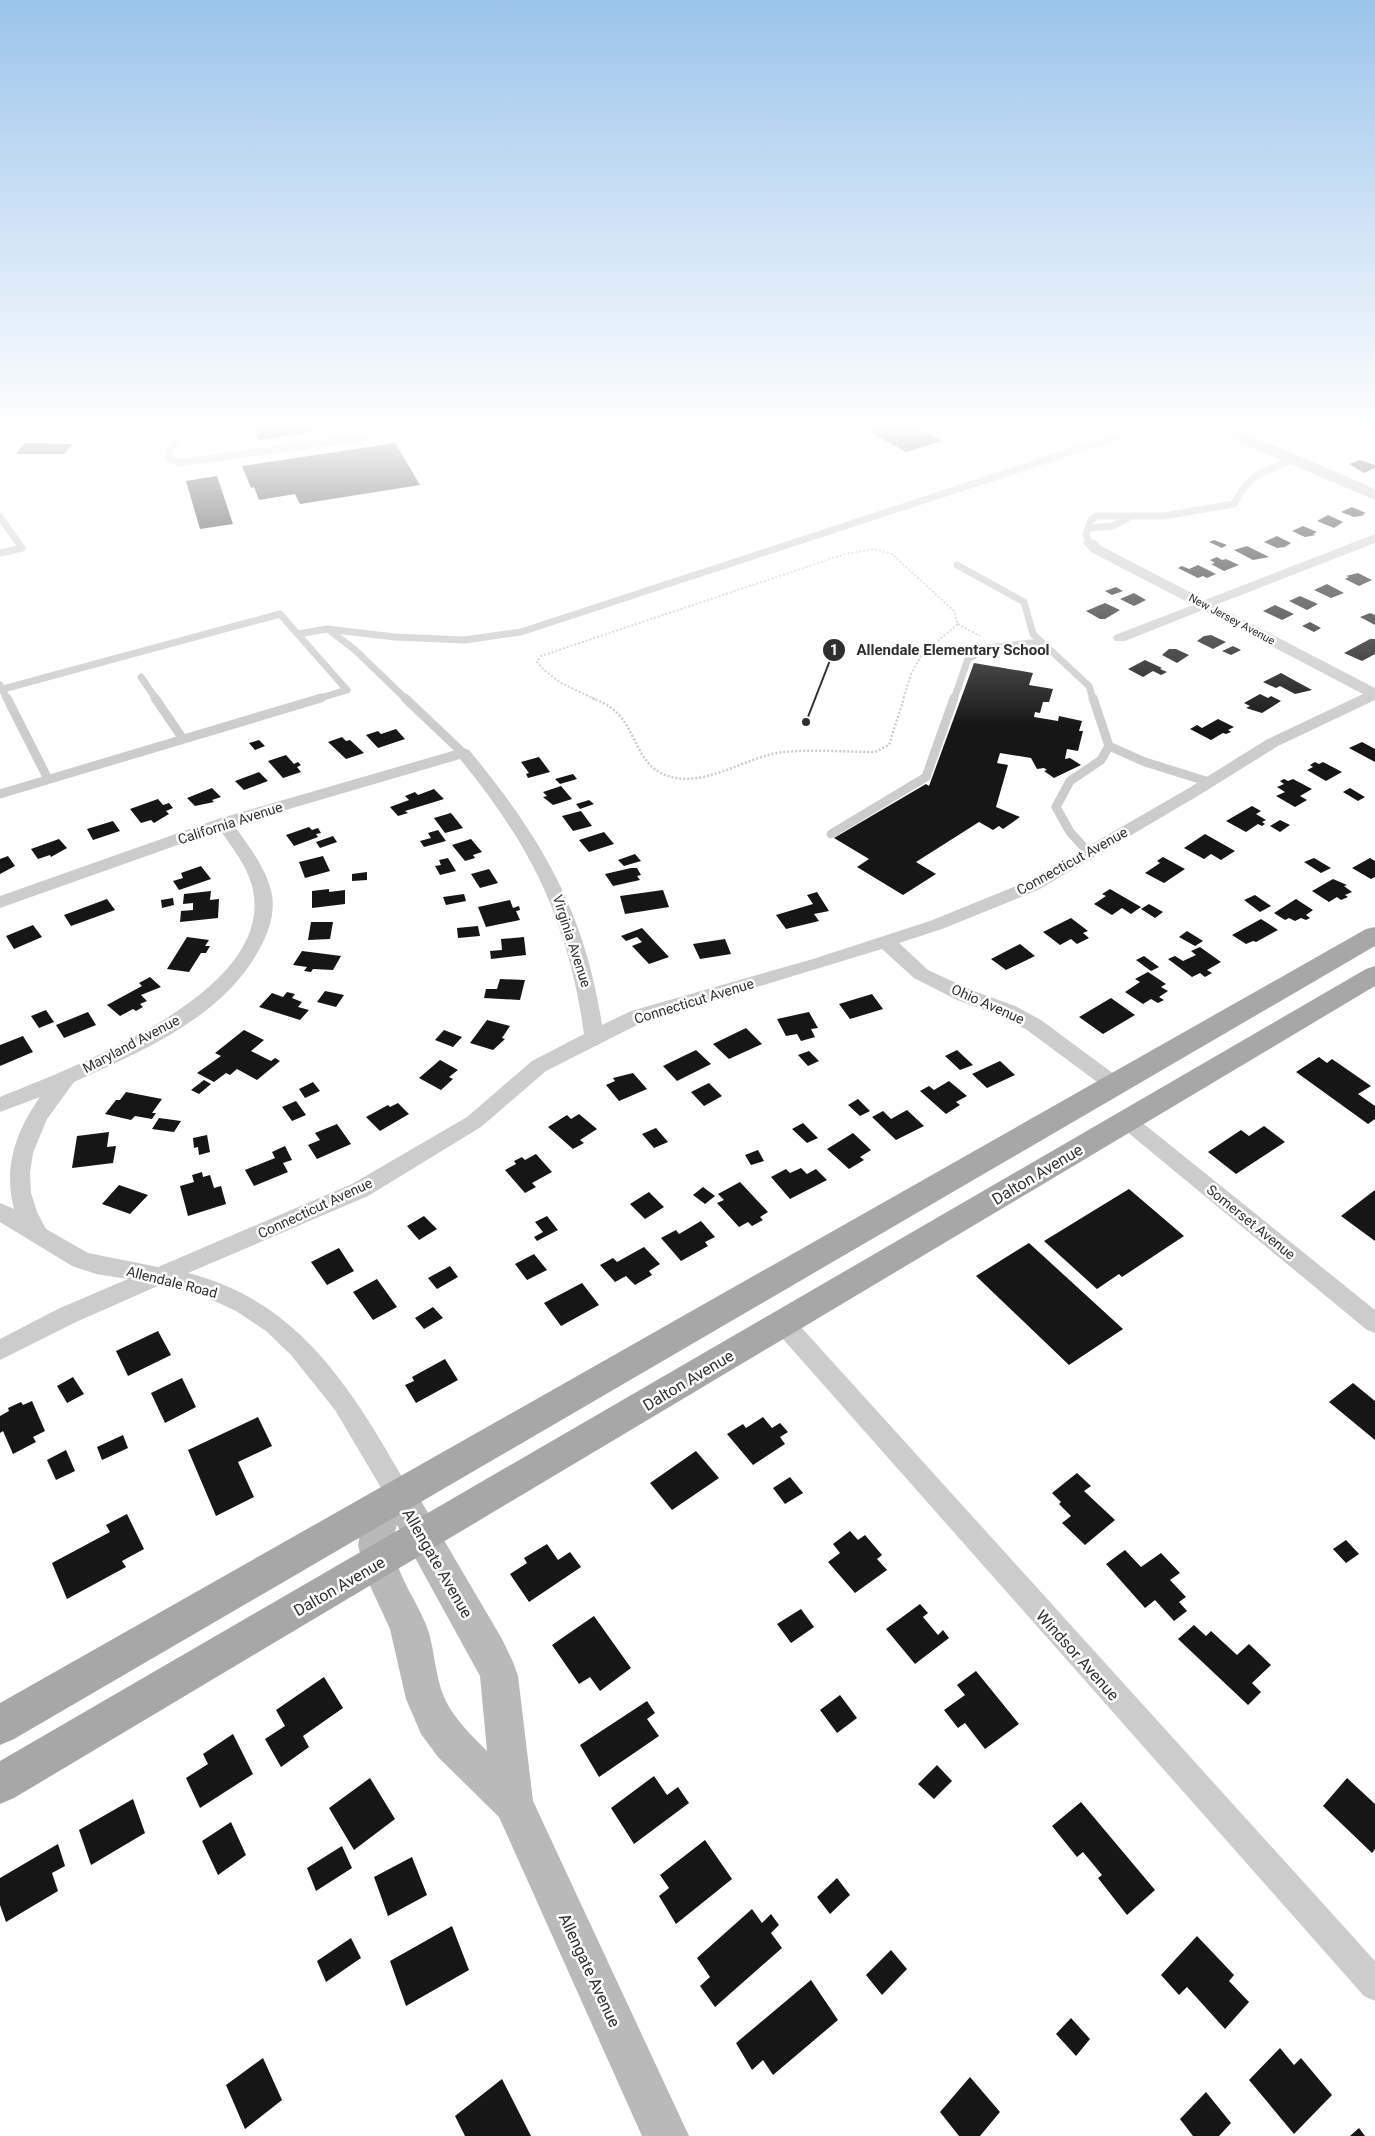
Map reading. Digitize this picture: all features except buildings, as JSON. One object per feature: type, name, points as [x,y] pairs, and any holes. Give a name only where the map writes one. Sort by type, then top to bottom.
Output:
[{"type":"main road","points":[[0,1725],[1375,935]]},
{"type":"main road","name":"Dalton Avenue","points":[[0,1784],[1375,975]]},
{"type":"street","points":[[1120,638],[1375,538]]},
{"type":"street","name":"New Jersey Avenue","points":[[1090,543],[1096,549],[1375,694]]},
{"type":"street","name":"Connecticut Avenue","points":[[0,1350],[68,1315],[360,1190],[474,1122],[539,1066],[594,1036],[638,1016],[886,942],[936,925],[1032,886],[1272,743],[1375,694]]},
{"type":"street","name":"California Avenue","points":[[0,902],[224,823],[464,753]]},
{"type":"street","name":"Virginia Avenue","points":[[464,753],[491,785],[533,844],[562,900],[588,989],[594,1036]]},
{"type":"street","name":"Maryland Avenue","points":[[0,1105],[84,1069],[176,1022],[219,990],[242,965],[256,937],[264,908],[261,889],[251,864],[224,823]]},
{"type":"street","name":"Ohio Avenue","points":[[886,942],[921,974],[964,995],[1008,1011],[1034,1025],[1115,1085]]},
{"type":"street","name":"Allendale Road","points":[[37,1233],[26,1218],[21,1202],[19,1185],[23,1149],[36,1118],[47,1101],[65,1082],[84,1069]]},
{"type":"street","name":"Somerset Avenue","points":[[1126,1121],[1375,1323]]},
{"type":"street","name":"Allendale Road","points":[[0,1211],[50,1242],[92,1264],[160,1276],[212,1289],[247,1306],[281,1329],[309,1355],[333,1384],[352,1412],[399,1495]]},
{"type":"street","name":"Windsor Avenue","points":[[783,1324],[1375,1984]]},
{"type":"street","name":"Allengate Avenue","points":[[513,1803],[466,1758],[434,1719],[425,1697],[409,1628],[378,1563],[376,1543],[378,1526],[384,1511],[399,1495],[489,1652],[499,1676],[513,1803],[666,2136]]},
{"type":"lane","points":[[0,553],[22,548],[7,527]]},
{"type":"lane","points":[[298,634],[327,629],[435,640],[492,638],[522,632],[843,527]]},
{"type":"lane","points":[[1090,543],[1086,535],[1088,528],[1104,527]]},
{"type":"lane","points":[[957,564],[1024,602],[1033,634],[1089,686],[1109,746],[1145,762],[1209,782]]},
{"type":"lane","points":[[0,794],[347,690],[280,614],[1,687],[48,779]]},
{"type":"lane","points":[[327,629],[355,650],[464,753]]},
{"type":"lane","points":[[831,834],[926,777],[968,659],[988,648],[1040,642]]},
{"type":"lane","points":[[141,677],[183,739]]},
{"type":"lane","points":[[1089,853],[1070,832],[1056,808],[1070,781],[1101,760],[1109,746]]},
{"type":"path","points":[[958,624],[922,654],[911,674],[889,745],[875,752],[780,752],[695,778],[670,777],[656,770],[619,714],[609,706],[575,691],[541,669],[537,662],[540,656],[561,648],[844,554],[864,550],[884,551],[892,554],[954,611],[958,624],[980,636],[988,648]]},
{"type":"place","name":"Allendale Elementary School","points":[[806,722]]}]
